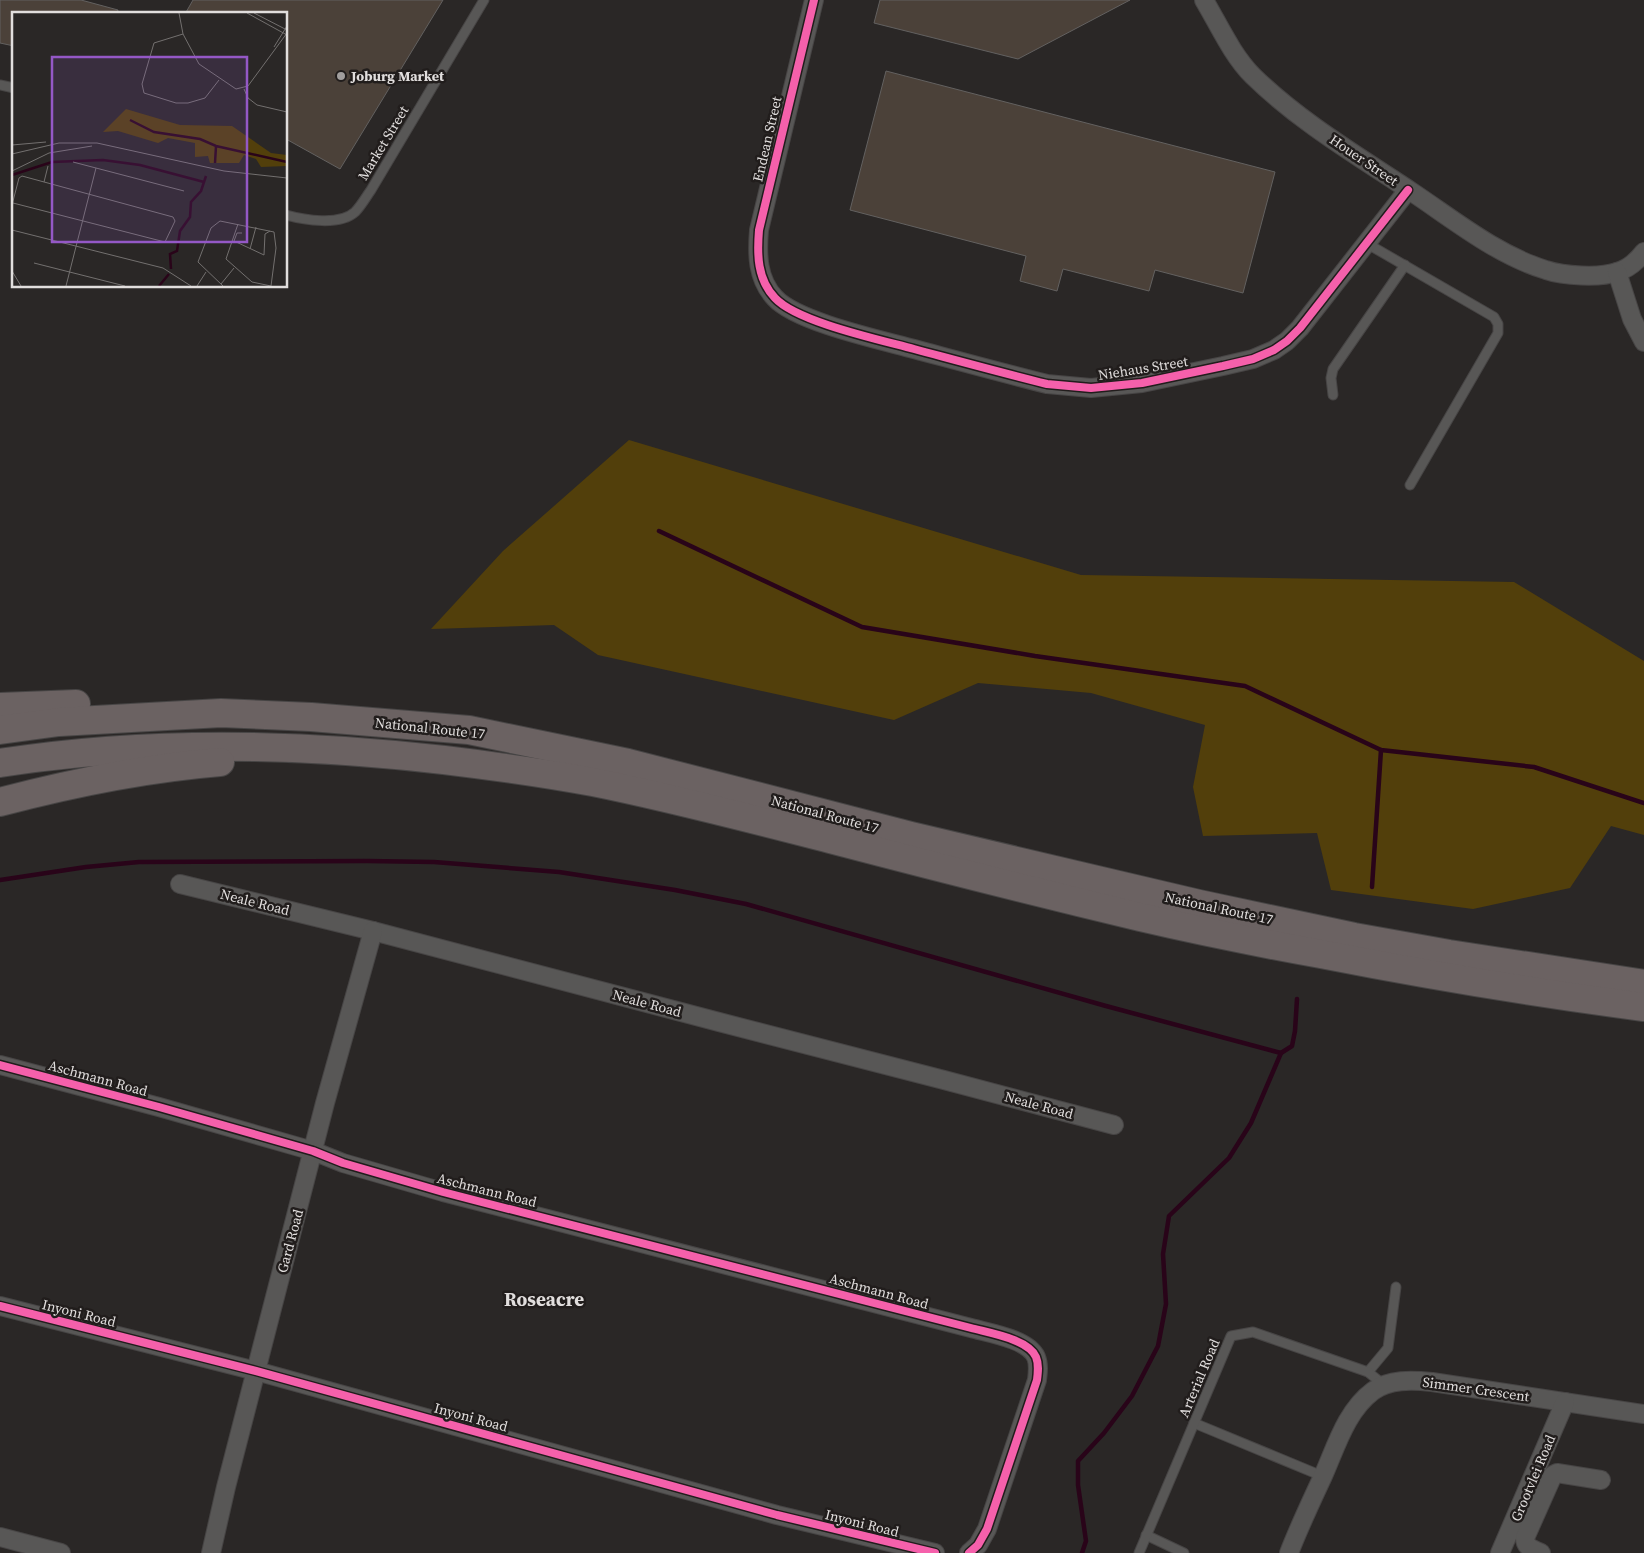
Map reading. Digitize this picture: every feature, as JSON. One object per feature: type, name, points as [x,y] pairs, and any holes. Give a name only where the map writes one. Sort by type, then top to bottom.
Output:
[{"type":"highway","points":[[0,707],[252,699],[337,704],[410,714],[469,730]]},
{"type":"highway","name":"National Route 17","points":[[0,730],[59,722],[221,713],[320,717],[469,730],[628,763],[911,836],[1199,904],[1354,937],[1448,954],[1644,984]]},
{"type":"highway","points":[[0,762],[77,753],[186,746],[236,746],[341,750],[493,766],[591,782],[767,823],[1141,917],[1243,939],[1400,970],[1644,1007]]},
{"type":"highway","points":[[0,802],[46,790],[187,765],[341,750]]},
{"type":"street","name":"Endean Street","points":[[766,285],[759,269],[757,251],[759,230],[814,0]]},
{"type":"street","name":"Houer Street","points":[[1204,0],[1229,43],[1252,75],[1313,127],[1476,235],[1527,264],[1548,271],[1586,276],[1617,272],[1634,263],[1644,252]]},
{"type":"street","name":"Niehaus Street","points":[[766,285],[776,299],[792,310],[819,322],[876,339],[1047,384],[1091,388],[1116,387],[1223,366],[1252,359],[1274,350],[1287,341],[1300,328],[1408,190]]},
{"type":"street","points":[[1617,272],[1632,319],[1644,342]]},
{"type":"street","name":"Neale Road","points":[[180,884],[373,931],[1114,1125]]},
{"type":"street","name":"Gard Road","points":[[211,1553],[226,1487],[313,1151],[373,931]]},
{"type":"street","name":"Aschmann Road","points":[[0,1065],[159,1107],[313,1151],[343,1163],[444,1192],[972,1328],[1028,1346],[1036,1357],[1038,1367],[1037,1380],[987,1529],[978,1545],[969,1553]]},
{"type":"street","name":"Inyoni Road","points":[[0,1306],[256,1371],[777,1515],[935,1553]]},
{"type":"street","name":"Simmer Crescent","points":[[1289,1553],[1350,1416],[1373,1391],[1384,1385],[1413,1380],[1432,1382],[1644,1414]]},
{"type":"street","name":"Grootvlei Road","points":[[1500,1553],[1565,1402]]},
{"type":"street","points":[[1540,1553],[1528,1547],[1525,1543],[1525,1538],[1553,1474],[1600,1480]]},
{"type":"street","points":[[0,1537],[61,1553]]},
{"type":"lane","name":"Market Street","points":[[288,216],[321,221],[340,219],[354,214],[376,182],[484,0]]},
{"type":"lane","points":[[1366,243],[1494,317],[1498,324],[1498,334],[1410,484]]},
{"type":"lane","points":[[1333,394],[1331,378],[1333,369],[1405,266]]},
{"type":"lane","points":[[1368,1372],[1388,1348],[1396,1287]]},
{"type":"lane","name":"Arterial Road","points":[[1139,1553],[1231,1336],[1253,1332],[1368,1372],[1384,1385]]},
{"type":"lane","points":[[1194,1423],[1322,1476]]},
{"type":"lane","points":[[1146,1535],[1184,1553]]},
{"type":"shaded area","points":[[629,440],[1081,575],[1514,582],[1644,661],[1644,835],[1611,826],[1570,888],[1473,909],[1331,890],[1317,833],[1203,836],[1193,787],[1205,725],[1091,693],[978,683],[894,720],[598,655],[554,625],[431,629],[503,551]]},
{"type":"building","points":[[0,0],[81,0],[118,10],[118,12],[12,12],[12,46],[0,43]]},
{"type":"building","name":"Joburg Market","points":[[193,0],[443,0],[340,169],[288,140],[288,12],[186,12]]},
{"type":"building","points":[[880,0],[1130,0],[1018,59],[874,23]]},
{"type":"building","points":[[886,71],[1275,172],[1243,293],[1155,270],[1149,291],[1063,269],[1057,291],[1020,281],[1026,256],[850,210]]},
{"type":"waterway","points":[[659,531],[862,627],[1035,656],[1245,686],[1381,750],[1534,767],[1644,803]]},
{"type":"waterway","points":[[1372,887],[1381,750]]},
{"type":"waterway","points":[[0,880],[86,867],[139,862],[434,862],[559,872],[675,890],[746,904],[1106,1006],[1281,1053]]},
{"type":"waterway","points":[[1082,1553],[1086,1541],[1078,1485],[1078,1461],[1104,1433],[1132,1396],[1158,1346],[1166,1304],[1163,1254],[1169,1216],[1229,1158],[1251,1123],[1281,1053],[1292,1046],[1297,999]]},
{"type":"cycle path","points":[[814,0],[759,230],[758,257],[765,283],[775,298],[786,307],[801,315],[840,329],[1047,384],[1091,388],[1142,383],[1253,359],[1274,350],[1287,341],[1300,328],[1408,190]]},
{"type":"cycle path","points":[[0,1065],[159,1107],[313,1151],[343,1163],[443,1192],[1017,1341],[1032,1351],[1036,1357],[1038,1365],[1037,1380],[987,1529],[978,1545],[969,1553]]},
{"type":"cycle path","points":[[0,1306],[256,1371],[777,1515],[935,1553]]},
{"type":"place","name":"Joburg Market","points":[[341,76]]},
{"type":"district","name":"Roseacre","points":[[544,1299]]}]
